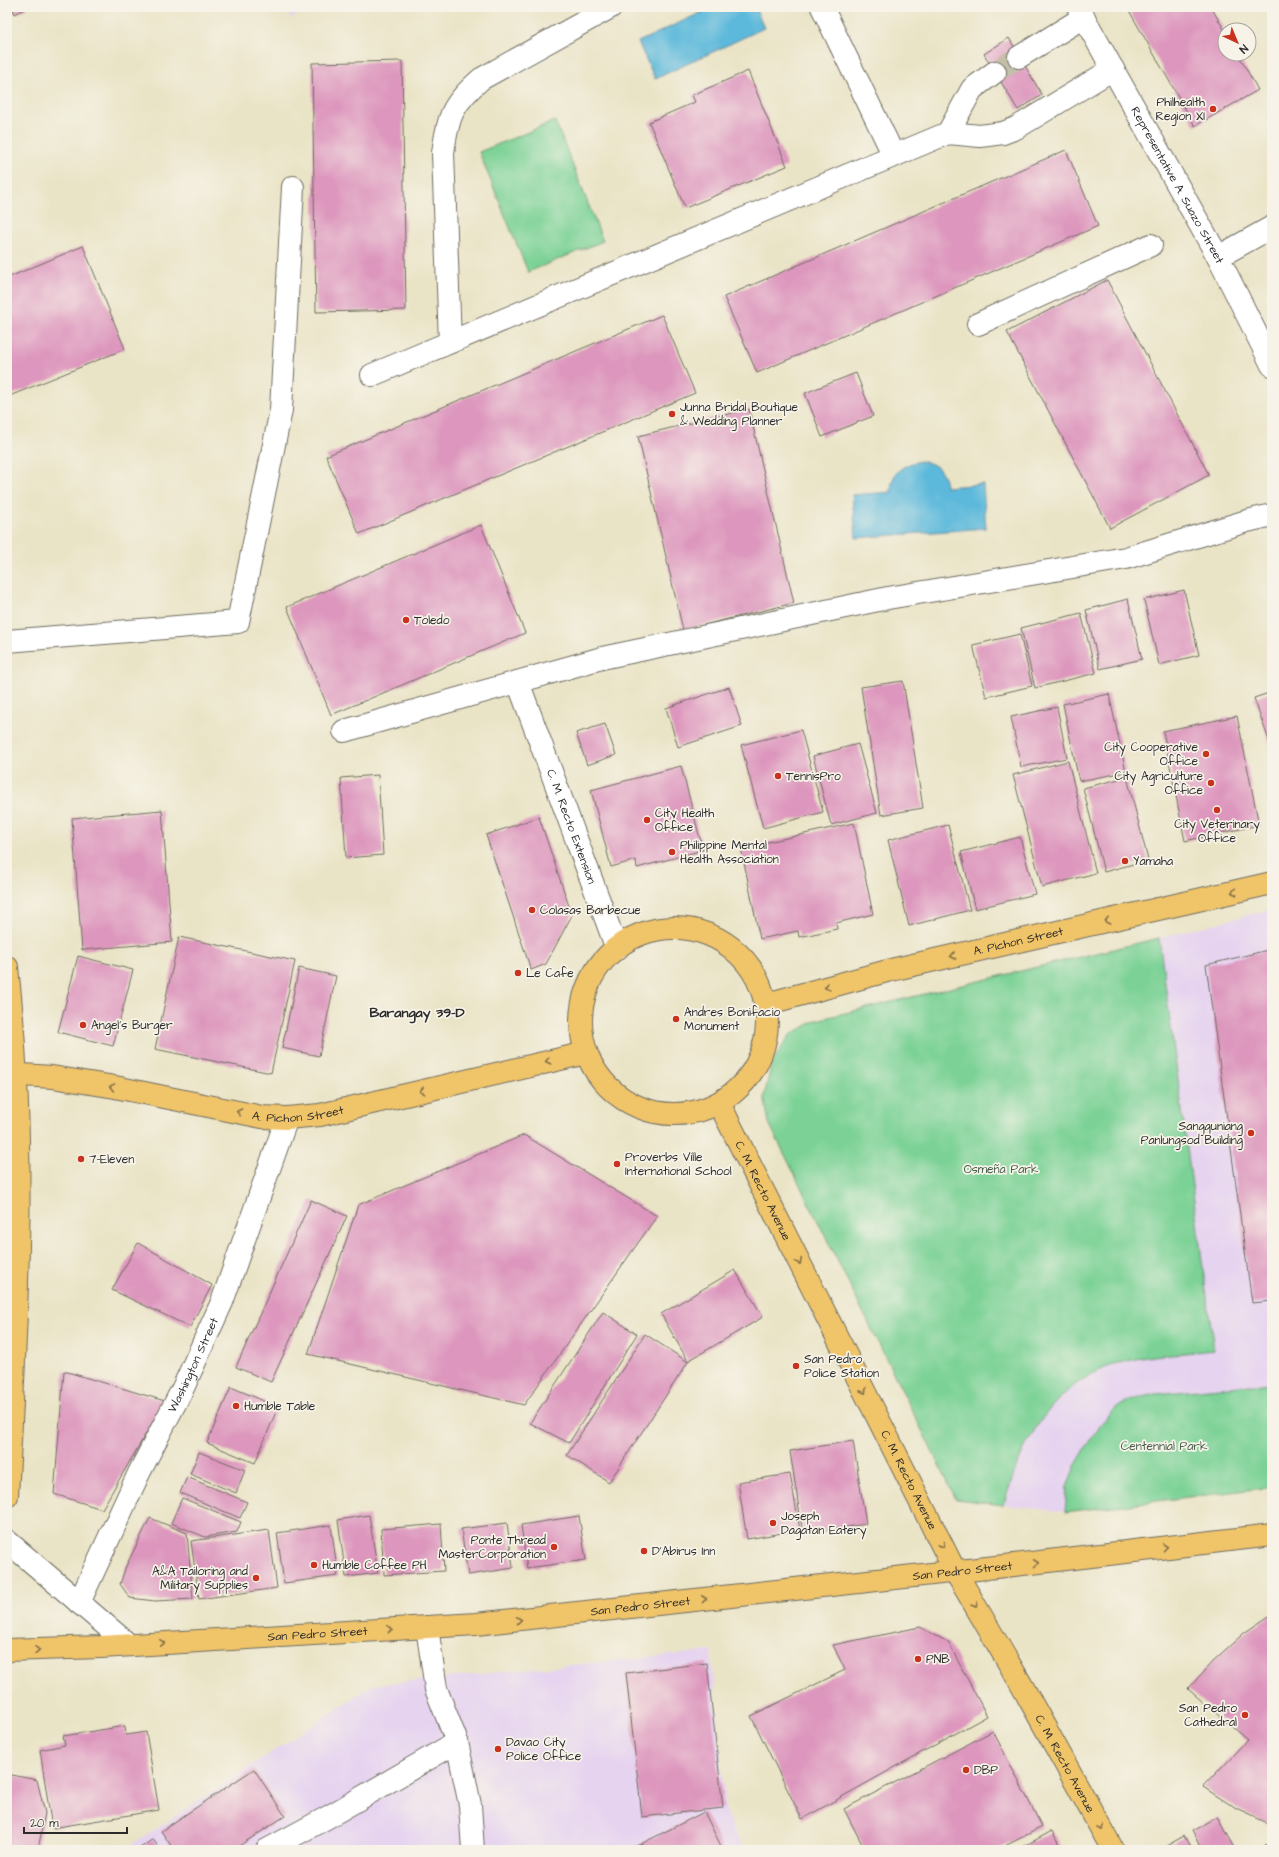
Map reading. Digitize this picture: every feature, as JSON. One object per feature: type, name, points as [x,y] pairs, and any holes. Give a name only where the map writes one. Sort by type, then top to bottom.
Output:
[{"type":"main road","name":"A. Pichon Street","points":[[766,1004],[891,970],[1272,883]]},
{"type":"main road","points":[[676,929],[689,930],[707,934],[724,942],[739,954],[751,969],[760,985],[766,1004],[768,1020],[766,1037],[762,1053],[754,1068],[744,1082],[733,1093],[719,1103],[702,1110],[685,1114],[667,1114],[649,1111],[633,1105],[618,1095],[605,1083],[594,1069],[586,1053],[582,1034],[582,1021],[585,996],[593,978],[604,962],[618,948],[633,938],[651,932],[676,929]]},
{"type":"main road","points":[[7,967],[14,1028],[12,1074],[19,1190],[16,1321],[7,1496]]},
{"type":"main road","name":"A. Pichon Street","points":[[12,1074],[52,1077],[108,1086],[262,1117],[287,1118],[320,1114],[586,1053]]},
{"type":"main road","name":"C. M. Recto Avenue","points":[[719,1103],[955,1571],[1021,1684],[1113,1850]]},
{"type":"main road","name":"San Pedro Street","points":[[7,1650],[129,1645],[522,1620],[1272,1535]]},
{"type":"street","points":[[450,342],[444,153],[447,125],[455,106],[466,92],[481,79],[611,7]]},
{"type":"street","points":[[822,7],[894,156]]},
{"type":"street","points":[[1019,57],[1081,12]]},
{"type":"street","name":"Representative A. Suazo Street","points":[[1081,12],[1218,257],[1272,365]]},
{"type":"street","points":[[372,375],[948,133],[980,136],[1003,133],[1016,128],[1113,69]]},
{"type":"street","points":[[948,133],[972,89],[995,72]]},
{"type":"street","points":[[7,641],[238,622],[281,410],[293,187]]},
{"type":"street","points":[[1218,257],[1272,227]]},
{"type":"street","points":[[978,324],[1151,245]]},
{"type":"street","points":[[1247,521],[1272,498]]},
{"type":"street","points":[[344,732],[602,658],[888,598],[1126,558],[1247,521],[1272,515]]},
{"type":"street","name":"C. M. Recto Extension","points":[[518,682],[618,948]]},
{"type":"street","name":"Washington Street","points":[[79,1603],[139,1473],[183,1388],[222,1302],[287,1118]]},
{"type":"street","points":[[7,1541],[129,1645]]},
{"type":"street","points":[[427,1627],[436,1689],[457,1742],[470,1805],[473,1850]]},
{"type":"street","points":[[267,1850],[457,1742]]},
{"type":"shaded area","points":[[290,7],[309,7],[290,19]]},
{"type":"shaded area","name":"Osmeña Park","points":[[1272,909],[1272,1487],[1065,1512],[956,1499],[769,1123],[764,1097],[772,1062],[790,1035],[816,1020],[1159,938]]},
{"type":"shaded area","name":"Davao City Police Office","points":[[711,1651],[726,1814],[744,1850],[124,1850],[373,1685]]},
{"type":"green space","points":[[555,121],[603,241],[528,272],[479,152]]},
{"type":"green space","name":"Osmeña Park","points":[[1159,938],[1214,1350],[1136,1359],[1099,1371],[1083,1380],[1068,1390],[1043,1417],[1020,1457],[1003,1505],[956,1499],[769,1123],[764,1097],[772,1062],[790,1035],[816,1020]]},
{"type":"green space","name":"Centennial Park","points":[[1272,1383],[1272,1487],[1065,1512],[1067,1487],[1075,1466],[1099,1426],[1114,1410],[1129,1400],[1155,1394]]},
{"type":"water","points":[[713,7],[755,7],[764,28],[655,79],[638,42]]},
{"type":"water","points":[[921,461],[935,466],[942,472],[946,487],[983,484],[986,528],[856,538],[852,495],[891,492],[893,479],[899,470],[909,464]]},
{"type":"building","points":[[12,7],[29,7],[15,14]]},
{"type":"building","points":[[1127,7],[1211,7],[1220,22],[1217,22],[1217,62],[1242,62],[1258,90],[1195,126]]},
{"type":"building","points":[[1009,38],[1042,95],[1018,110],[984,54]]},
{"type":"building","points":[[402,61],[406,310],[316,312],[312,63]]},
{"type":"building","points":[[748,71],[787,166],[685,208],[649,122],[695,102],[692,95]]},
{"type":"building","points":[[1066,150],[1098,226],[757,373],[724,297]]},
{"type":"building","points":[[83,246],[125,349],[7,397],[7,278]]},
{"type":"building","points":[[1107,280],[1209,475],[1110,528],[1007,332]]},
{"type":"building","points":[[662,315],[695,393],[359,534],[326,456]]},
{"type":"building","points":[[856,373],[873,416],[822,437],[805,393]]},
{"type":"building","points":[[749,409],[794,603],[683,630],[638,436]]},
{"type":"building","name":"Toledo","points":[[481,525],[525,633],[331,715],[287,607]]},
{"type":"building","points":[[1184,590],[1199,655],[1159,665],[1144,600]]},
{"type":"building","points":[[1128,599],[1142,659],[1100,669],[1086,610]]},
{"type":"building","points":[[1081,613],[1096,673],[1035,688],[1021,628]]},
{"type":"building","points":[[1020,634],[1032,686],[986,697],[973,645]]},
{"type":"building","points":[[903,681],[923,808],[881,815],[861,687]]},
{"type":"building","points":[[729,687],[742,726],[678,747],[666,708]]},
{"type":"building","points":[[1272,692],[1272,749],[1254,698]]},
{"type":"building","points":[[1109,694],[1126,772],[1079,781],[1063,704]]},
{"type":"building","points":[[1057,707],[1067,758],[1021,767],[1011,717]]},
{"type":"building","points":[[1237,716],[1259,825],[1185,841],[1163,731]]},
{"type":"building","points":[[605,724],[616,755],[587,765],[576,733]]},
{"type":"building","points":[[801,730],[823,812],[763,828],[741,745]]},
{"type":"building","points":[[858,744],[877,813],[831,825],[813,756]]},
{"type":"building","points":[[1068,761],[1096,873],[1042,887],[1013,775]]},
{"type":"building","name":"City Health Office","points":[[681,766],[703,850],[637,868],[636,860],[611,867],[591,790]]},
{"type":"building","points":[[378,775],[383,855],[346,858],[341,778]]},
{"type":"building","points":[[1127,777],[1148,860],[1104,872],[1083,788]]},
{"type":"building","points":[[162,810],[172,942],[82,950],[72,818]]},
{"type":"building","points":[[539,817],[572,915],[546,964],[531,970],[486,835]]},
{"type":"building","points":[[854,823],[873,914],[836,923],[837,929],[799,937],[798,931],[760,939],[741,848]]},
{"type":"building","points":[[948,825],[970,910],[909,926],[888,840]]},
{"type":"building","points":[[1020,837],[1035,894],[975,909],[961,852]]},
{"type":"building","points":[[179,937],[295,961],[271,1073],[155,1049]]},
{"type":"building","name":"Sangguniang Panlungsod Building","points":[[1272,949],[1272,1301],[1252,1303],[1206,965]]},
{"type":"building","points":[[78,956],[133,970],[113,1046],[58,1032]]},
{"type":"building","points":[[299,968],[336,976],[319,1056],[282,1048]]},
{"type":"building","points":[[524,1135],[657,1216],[524,1405],[308,1354],[358,1205]]},
{"type":"building","points":[[311,1200],[347,1216],[271,1382],[236,1367]]},
{"type":"building","points":[[138,1243],[212,1285],[190,1327],[112,1290]]},
{"type":"building","points":[[735,1270],[763,1317],[688,1361],[661,1314]]},
{"type":"building","points":[[603,1312],[637,1334],[569,1443],[530,1423]]},
{"type":"building","points":[[645,1334],[688,1362],[609,1482],[567,1455]]},
{"type":"building","points":[[64,1371],[165,1401],[102,1509],[54,1494]]},
{"type":"building","points":[[231,1387],[278,1407],[255,1463],[207,1443]]},
{"type":"building","points":[[853,1441],[866,1524],[803,1534],[790,1451]]},
{"type":"building","points":[[199,1452],[245,1470],[236,1493],[190,1474]]},
{"type":"building","points":[[790,1474],[800,1530],[747,1539],[738,1482]]},
{"type":"building","points":[[187,1477],[247,1502],[240,1518],[180,1493]]},
{"type":"building","points":[[182,1498],[241,1522],[237,1532],[205,1537],[171,1523]]},
{"type":"building","points":[[369,1515],[378,1573],[346,1577],[338,1520]]},
{"type":"building","points":[[579,1516],[586,1560],[527,1568],[521,1525]]},
{"type":"building","points":[[150,1518],[187,1533],[193,1599],[155,1601],[130,1598],[120,1584],[126,1566]]},
{"type":"building","points":[[507,1523],[513,1568],[468,1575],[461,1529]]},
{"type":"building","points":[[441,1524],[444,1571],[384,1575],[381,1529]]},
{"type":"building","points":[[331,1525],[338,1576],[284,1583],[277,1533]]},
{"type":"building","points":[[269,1530],[277,1588],[199,1599],[191,1541]]},
{"type":"building","name":"San Pedro Cathedral","points":[[1272,1614],[1272,1825],[1237,1809],[1203,1787],[1247,1740],[1188,1689],[1213,1661],[1244,1633]]},
{"type":"building","points":[[920,1627],[948,1642],[987,1716],[802,1819],[751,1716],[845,1670],[833,1645]]},
{"type":"building","points":[[707,1663],[723,1808],[642,1817],[626,1673]]},
{"type":"building","points":[[125,1726],[126,1735],[146,1732],[159,1810],[52,1828],[40,1750],[65,1745],[63,1736]]},
{"type":"building","name":"DBP","points":[[993,1731],[1042,1827],[997,1850],[865,1850],[844,1809]]},
{"type":"building","points":[[254,1769],[285,1816],[233,1850],[174,1850],[161,1831]]},
{"type":"building","points":[[7,1774],[37,1780],[45,1813],[38,1850],[7,1850]]},
{"type":"building","points":[[704,1812],[723,1850],[629,1850]]},
{"type":"building","points":[[1218,1817],[1236,1850],[1202,1850],[1192,1831]]},
{"type":"building","points":[[1052,1831],[1062,1850],[1017,1850]]},
{"type":"building","points":[[1184,1836],[1192,1850],[1159,1850]]},
{"type":"building","points":[[153,1839],[160,1850],[137,1850]]},
{"type":"building","points":[[1272,1842],[1272,1850],[1262,1850],[1261,1847]]},
{"type":"tunnel","points":[[995,72],[1019,57]]},
{"type":"place","name":"Philhealth Region XI","points":[[1213,109]]},
{"type":"place","name":"Junna Bridal Boutique & Wedding Planner","points":[[672,414]]},
{"type":"place","name":"Toledo","points":[[406,620]]},
{"type":"place","name":"City Cooperative Office","points":[[1206,754]]},
{"type":"place","name":"TennisPro","points":[[778,776]]},
{"type":"place","name":"City Agriculture Office","points":[[1211,783]]},
{"type":"place","name":"City Veterinary Office","points":[[1217,810]]},
{"type":"place","name":"City Health Office","points":[[647,820]]},
{"type":"place","name":"Philippine Mental Health Association","points":[[672,852]]},
{"type":"place","name":"Yamaha","points":[[1125,861]]},
{"type":"place","name":"Colasas Barbecue","points":[[532,910]]},
{"type":"place","name":"Le Cafe","points":[[518,973]]},
{"type":"place","name":"Andres Bonifacio Monument","points":[[676,1019]]},
{"type":"place","name":"Angel's Burger","points":[[83,1025]]},
{"type":"place","name":"Sangguniang Panlungsod Building","points":[[1251,1133]]},
{"type":"place","name":"7-Eleven","points":[[81,1159]]},
{"type":"place","name":"Proverbs Ville International School","points":[[617,1164]]},
{"type":"place","name":"San Pedro Police Station","points":[[796,1366]]},
{"type":"place","name":"Humble Table","points":[[236,1406]]},
{"type":"place","name":"Joseph Dagatan Eatery","points":[[773,1523]]},
{"type":"place","name":"Ponte Thread MasterCorporation","points":[[554,1547]]},
{"type":"place","name":"D'Abirus Inn","points":[[644,1551]]},
{"type":"place","name":"Humble Coffee PH","points":[[314,1565]]},
{"type":"place","name":"A&A Tailoring and Military Supplies","points":[[256,1578]]},
{"type":"place","name":"PNB","points":[[918,1659]]},
{"type":"place","name":"San Pedro Cathedral","points":[[1245,1715]]},
{"type":"place","name":"Davao City Police Office","points":[[498,1749]]},
{"type":"place","name":"DBP","points":[[966,1770]]},
{"type":"district","name":"Barangay 39-D","points":[[417,1013]]}]
